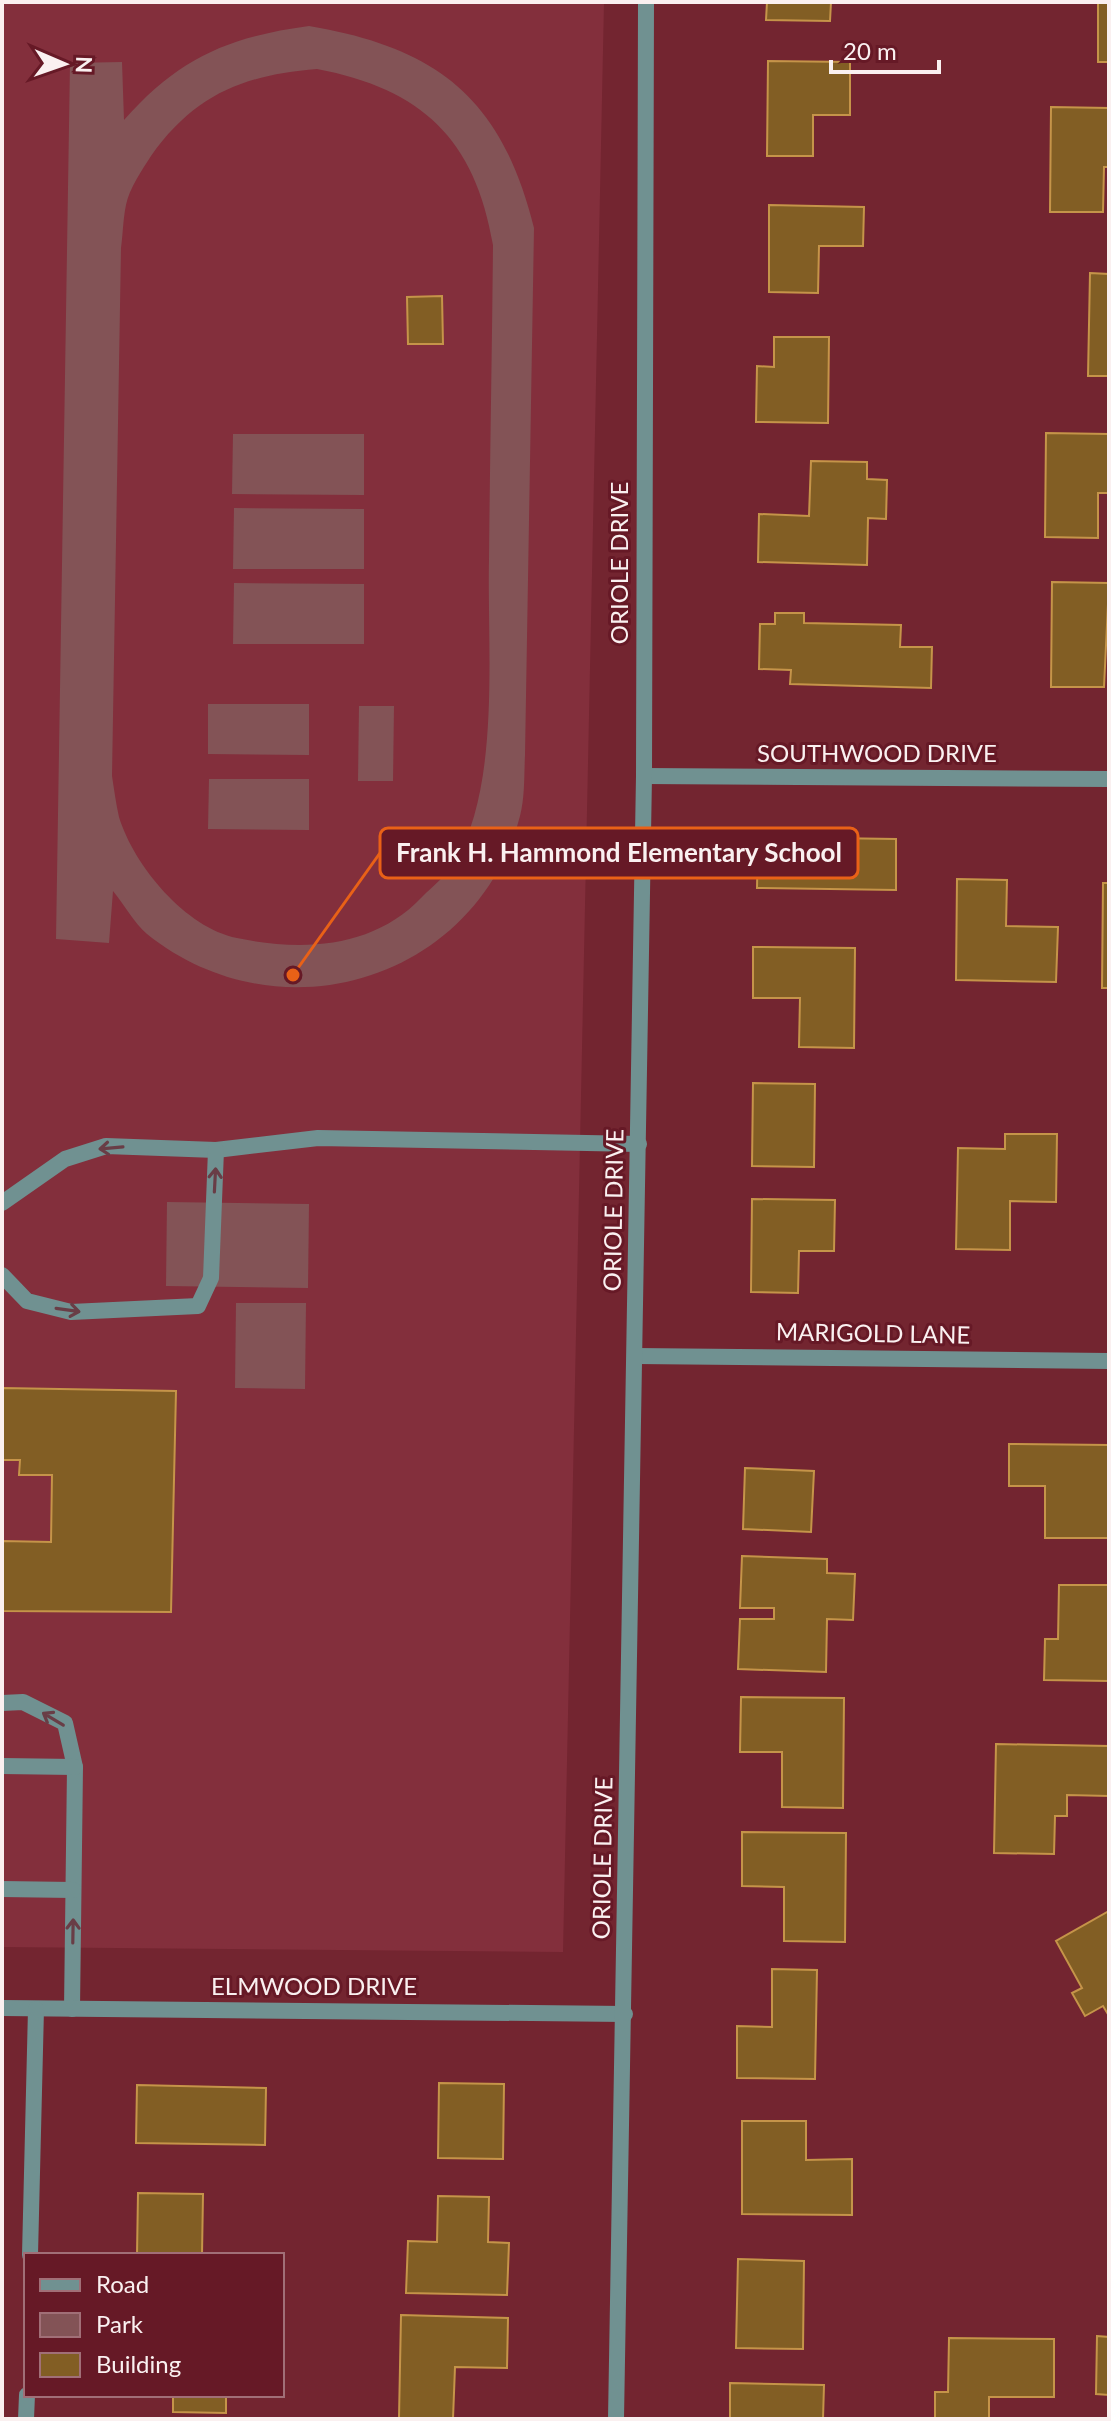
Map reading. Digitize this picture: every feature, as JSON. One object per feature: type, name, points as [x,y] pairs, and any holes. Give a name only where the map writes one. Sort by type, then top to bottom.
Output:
[{"type":"street","name":"ORIOLE DRIVE","points":[[616,2419],[644,776],[646,2]]},
{"type":"street","name":"SOUTHWOOD DRIVE","points":[[644,776],[1109,779]]},
{"type":"street","points":[[2,1203],[65,1159],[106,1146],[216,1150],[318,1138],[639,1144]]},
{"type":"street","points":[[2,1275],[27,1301],[71,1312],[198,1306],[211,1278],[216,1150]]},
{"type":"street","name":"MARIGOLD LANE","points":[[636,1356],[1109,1361]]},
{"type":"street","points":[[2,1703],[23,1702],[65,1723],[75,1767],[72,2009]]},
{"type":"street","points":[[2,1766],[75,1767]]},
{"type":"street","points":[[2,1889],[73,1890]]},
{"type":"street","name":"ELMWOOD DRIVE","points":[[2,2008],[625,2014]]},
{"type":"street","points":[[30,2253],[36,2009]]},
{"type":"street","points":[[26,2419],[27,2397]]},
{"type":"shaded area","points":[[2,2],[604,2],[563,1952],[2,1947]]},
{"type":"green space","points":[[309,26],[355,36],[394,49],[429,66],[458,87],[483,113],[504,145],[534,228],[525,755],[520,816],[497,873],[462,919],[417,954],[366,977],[311,987],[255,983],[199,966],[147,934],[113,891],[109,943],[56,939],[70,63],[122,62],[124,120],[144,99],[185,66],[229,44]],"holes":[[[317,69],[386,90],[438,125],[457,148],[473,176],[485,208],[493,245],[489,673],[485,755],[470,830],[455,862],[435,885],[403,914],[360,936],[312,945],[287,945],[237,938],[199,922],[164,892],[149,874],[126,836],[119,817],[112,776],[121,248],[126,205],[136,180],[168,135],[204,103],[223,92],[266,76]]]},
{"type":"green space","points":[[233,434],[364,434],[364,495],[232,494]]},
{"type":"green space","points":[[234,508],[364,509],[364,569],[233,569]]},
{"type":"green space","points":[[234,583],[364,584],[364,644],[233,644]]},
{"type":"green space","points":[[208,704],[309,704],[309,755],[208,754]]},
{"type":"green space","points":[[359,706],[394,706],[393,781],[358,781]]},
{"type":"green space","points":[[209,779],[309,779],[309,830],[208,829]]},
{"type":"green space","points":[[167,1202],[309,1204],[308,1288],[166,1286]]},
{"type":"green space","points":[[236,1303],[306,1303],[305,1389],[235,1388]]},
{"type":"building","points":[[767,2],[831,2],[830,21],[766,20]]},
{"type":"building","points":[[1098,2],[1109,2],[1109,62],[1098,62]]},
{"type":"building","points":[[768,61],[850,62],[850,115],[813,115],[813,156],[767,156]]},
{"type":"building","points":[[1051,107],[1109,108],[1109,167],[1104,167],[1103,212],[1050,212]]},
{"type":"building","points":[[769,205],[864,207],[863,246],[819,246],[818,293],[769,292]]},
{"type":"building","points":[[1090,273],[1109,274],[1109,376],[1088,376]]},
{"type":"building","points":[[442,296],[443,344],[408,344],[407,297]]},
{"type":"building","points":[[774,337],[829,337],[828,423],[756,422],[757,366],[774,367]]},
{"type":"building","points":[[1046,433],[1109,434],[1109,493],[1098,493],[1098,538],[1045,537]]},
{"type":"building","points":[[811,461],[867,462],[867,479],[887,480],[886,519],[868,518],[867,565],[758,562],[759,514],[809,516]]},
{"type":"building","points":[[1052,582],[1109,583],[1104,687],[1051,687]]},
{"type":"building","points":[[775,613],[804,613],[804,623],[901,625],[900,647],[932,647],[931,688],[790,684],[791,670],[759,669],[760,624],[775,624]]},
{"type":"building","points":[[758,837],[896,839],[896,890],[757,888]]},
{"type":"building","points":[[957,879],[1007,880],[1006,926],[1058,927],[1056,982],[956,980]]},
{"type":"building","points":[[1103,883],[1109,883],[1109,988],[1102,988]]},
{"type":"building","points":[[753,947],[855,948],[854,1048],[799,1047],[800,998],[753,998]]},
{"type":"building","points":[[753,1083],[815,1084],[814,1167],[752,1166]]},
{"type":"building","points":[[1005,1134],[1057,1134],[1056,1202],[1010,1201],[1010,1250],[956,1249],[958,1148],[1005,1149]]},
{"type":"building","points":[[752,1199],[835,1200],[834,1251],[799,1251],[798,1293],[751,1292]]},
{"type":"building","points":[[2,1388],[176,1391],[171,1612],[2,1611],[2,1541],[51,1542],[52,1475],[19,1475],[20,1460],[2,1460]]},
{"type":"building","points":[[1009,1444],[1109,1445],[1109,1538],[1045,1538],[1045,1486],[1009,1486]]},
{"type":"building","points":[[745,1468],[814,1471],[811,1532],[743,1529]]},
{"type":"building","points":[[742,1556],[827,1559],[827,1573],[855,1574],[853,1620],[827,1619],[826,1672],[738,1669],[740,1619],[774,1619],[774,1608],[740,1608]]},
{"type":"building","points":[[1059,1585],[1109,1585],[1109,1681],[1044,1680],[1045,1639],[1058,1639]]},
{"type":"building","points":[[741,1697],[844,1698],[843,1808],[782,1807],[782,1752],[740,1752]]},
{"type":"building","points":[[996,1744],[1109,1746],[1109,1796],[1067,1795],[1067,1816],[1055,1816],[1054,1854],[994,1853]]},
{"type":"building","points":[[742,1832],[846,1833],[845,1942],[784,1941],[784,1887],[742,1886]]},
{"type":"building","points":[[1109,1911],[1109,2016],[1103,2006],[1085,2016],[1072,1993],[1082,1988],[1056,1941]]},
{"type":"building","points":[[772,1969],[817,1970],[815,2079],[737,2078],[737,2026],[772,2027]]},
{"type":"building","points":[[439,2083],[504,2084],[503,2159],[438,2158]]},
{"type":"building","points":[[137,2085],[266,2088],[265,2145],[136,2143]]},
{"type":"building","points":[[742,2121],[806,2121],[806,2160],[852,2159],[852,2215],[742,2214]]},
{"type":"building","points":[[138,2193],[203,2194],[202,2253],[137,2253]]},
{"type":"building","points":[[438,2196],[489,2197],[488,2242],[509,2243],[507,2295],[406,2293],[408,2241],[437,2242]]},
{"type":"building","points":[[738,2259],[804,2261],[803,2349],[736,2348]]},
{"type":"building","points":[[401,2315],[508,2318],[507,2368],[455,2367],[453,2419],[399,2418]]},
{"type":"building","points":[[1097,2336],[1109,2337],[1109,2395],[1096,2394]]},
{"type":"building","points":[[949,2338],[1054,2339],[1054,2397],[989,2397],[989,2419],[935,2419],[935,2392],[948,2392]]},
{"type":"building","points":[[730,2383],[824,2385],[823,2419],[730,2419]]},
{"type":"building","points":[[173,2397],[226,2397],[226,2413],[173,2412]]},
{"type":"place","name":"Frank H. Hammond Elementary School","points":[[293,975]]}]
